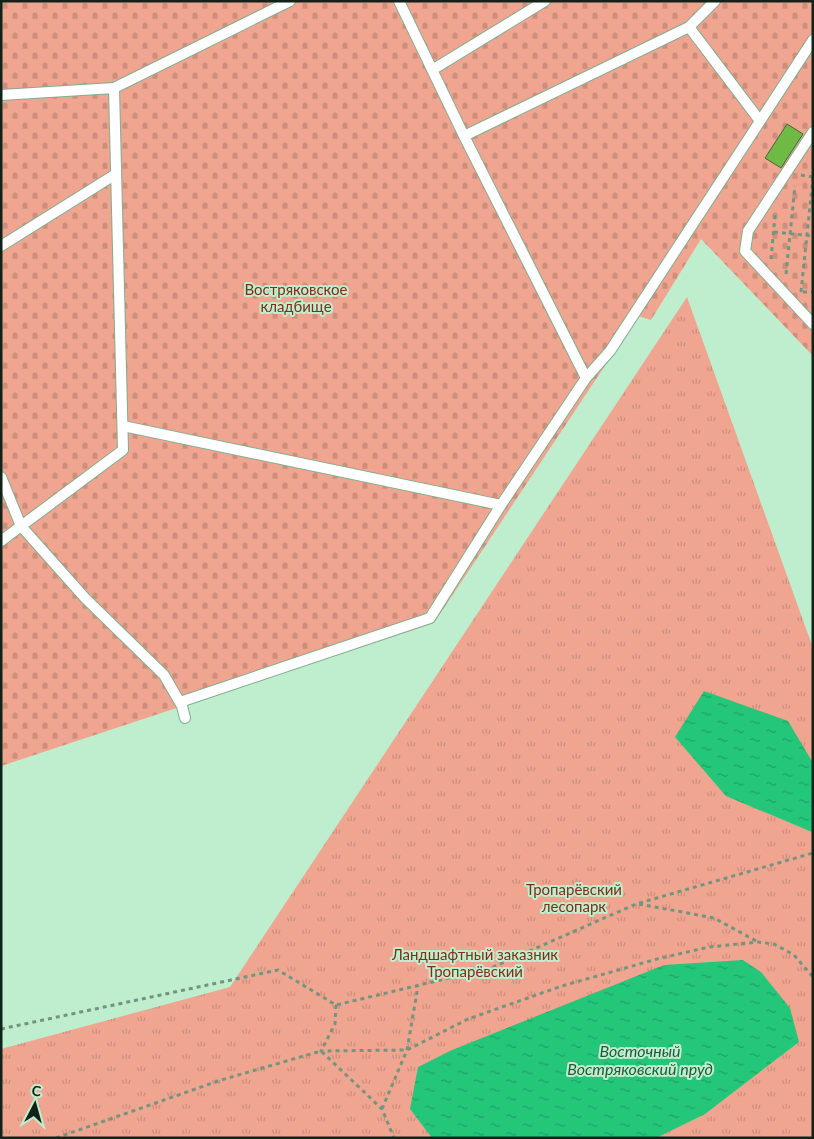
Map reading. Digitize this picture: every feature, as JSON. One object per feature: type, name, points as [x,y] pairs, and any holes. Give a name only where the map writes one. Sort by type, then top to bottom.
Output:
[{"type":"lane","points":[[1,95],[114,88],[290,1]]},
{"type":"lane","points":[[399,1],[464,136],[586,378]]},
{"type":"lane","points":[[432,70],[545,1]]},
{"type":"lane","points":[[464,136],[689,28],[715,1]]},
{"type":"lane","points":[[689,28],[760,121]]},
{"type":"lane","points":[[180,702],[430,618],[501,505],[586,378],[610,351],[813,40]]},
{"type":"lane","points":[[1,541],[123,450],[114,88]]},
{"type":"lane","points":[[813,132],[748,231],[746,251],[813,324]]},
{"type":"lane","points":[[1,246],[116,174]]},
{"type":"lane","points":[[123,426],[501,505]]},
{"type":"lane","points":[[1,477],[21,526],[85,598],[164,675],[180,702],[185,718]]},
{"type":"path","points":[[799,310],[813,177]]},
{"type":"path","points":[[786,280],[795,185]]},
{"type":"path","points":[[769,277],[776,213]]},
{"type":"path","points":[[774,232],[813,236]]},
{"type":"path","points":[[1,1029],[278,970],[336,1004],[491,968],[636,904],[813,853]]},
{"type":"path","points":[[636,904],[714,918],[758,942]]},
{"type":"path","points":[[56,1138],[221,1080],[321,1051],[407,1050],[468,1019],[562,986],[657,959],[709,947],[758,942],[774,944],[794,955],[813,977]]},
{"type":"path","points":[[382,1109],[407,1050],[418,986]]},
{"type":"path","points":[[321,1051],[335,1024],[336,1004]]},
{"type":"path","points":[[321,1051],[382,1109],[394,1138]]},
{"type":"green space","name":"Востряковское кладбище","points":[[1,1],[813,1],[813,356],[701,239],[651,320],[638,316],[434,623],[1,766]]},
{"type":"green space","name":"Тропарёвский лесопарк","points":[[687,297],[813,648],[813,1138],[1,1138],[1,1049],[230,987]]},
{"type":"water","points":[[704,691],[788,721],[813,763],[812,832],[726,796],[675,737]]},
{"type":"water","name":"Восточный Востряковский пруд","points":[[743,960],[761,972],[790,1008],[799,1042],[705,1114],[656,1138],[432,1138],[410,1109],[418,1067],[452,1050],[664,965]]},
{"type":"building","points":[[787,124],[803,134],[781,168],[765,158]]},
{"type":"park label","name":"Ландшафтный заказник Тропарёвский","points":[[475,962]]}]
